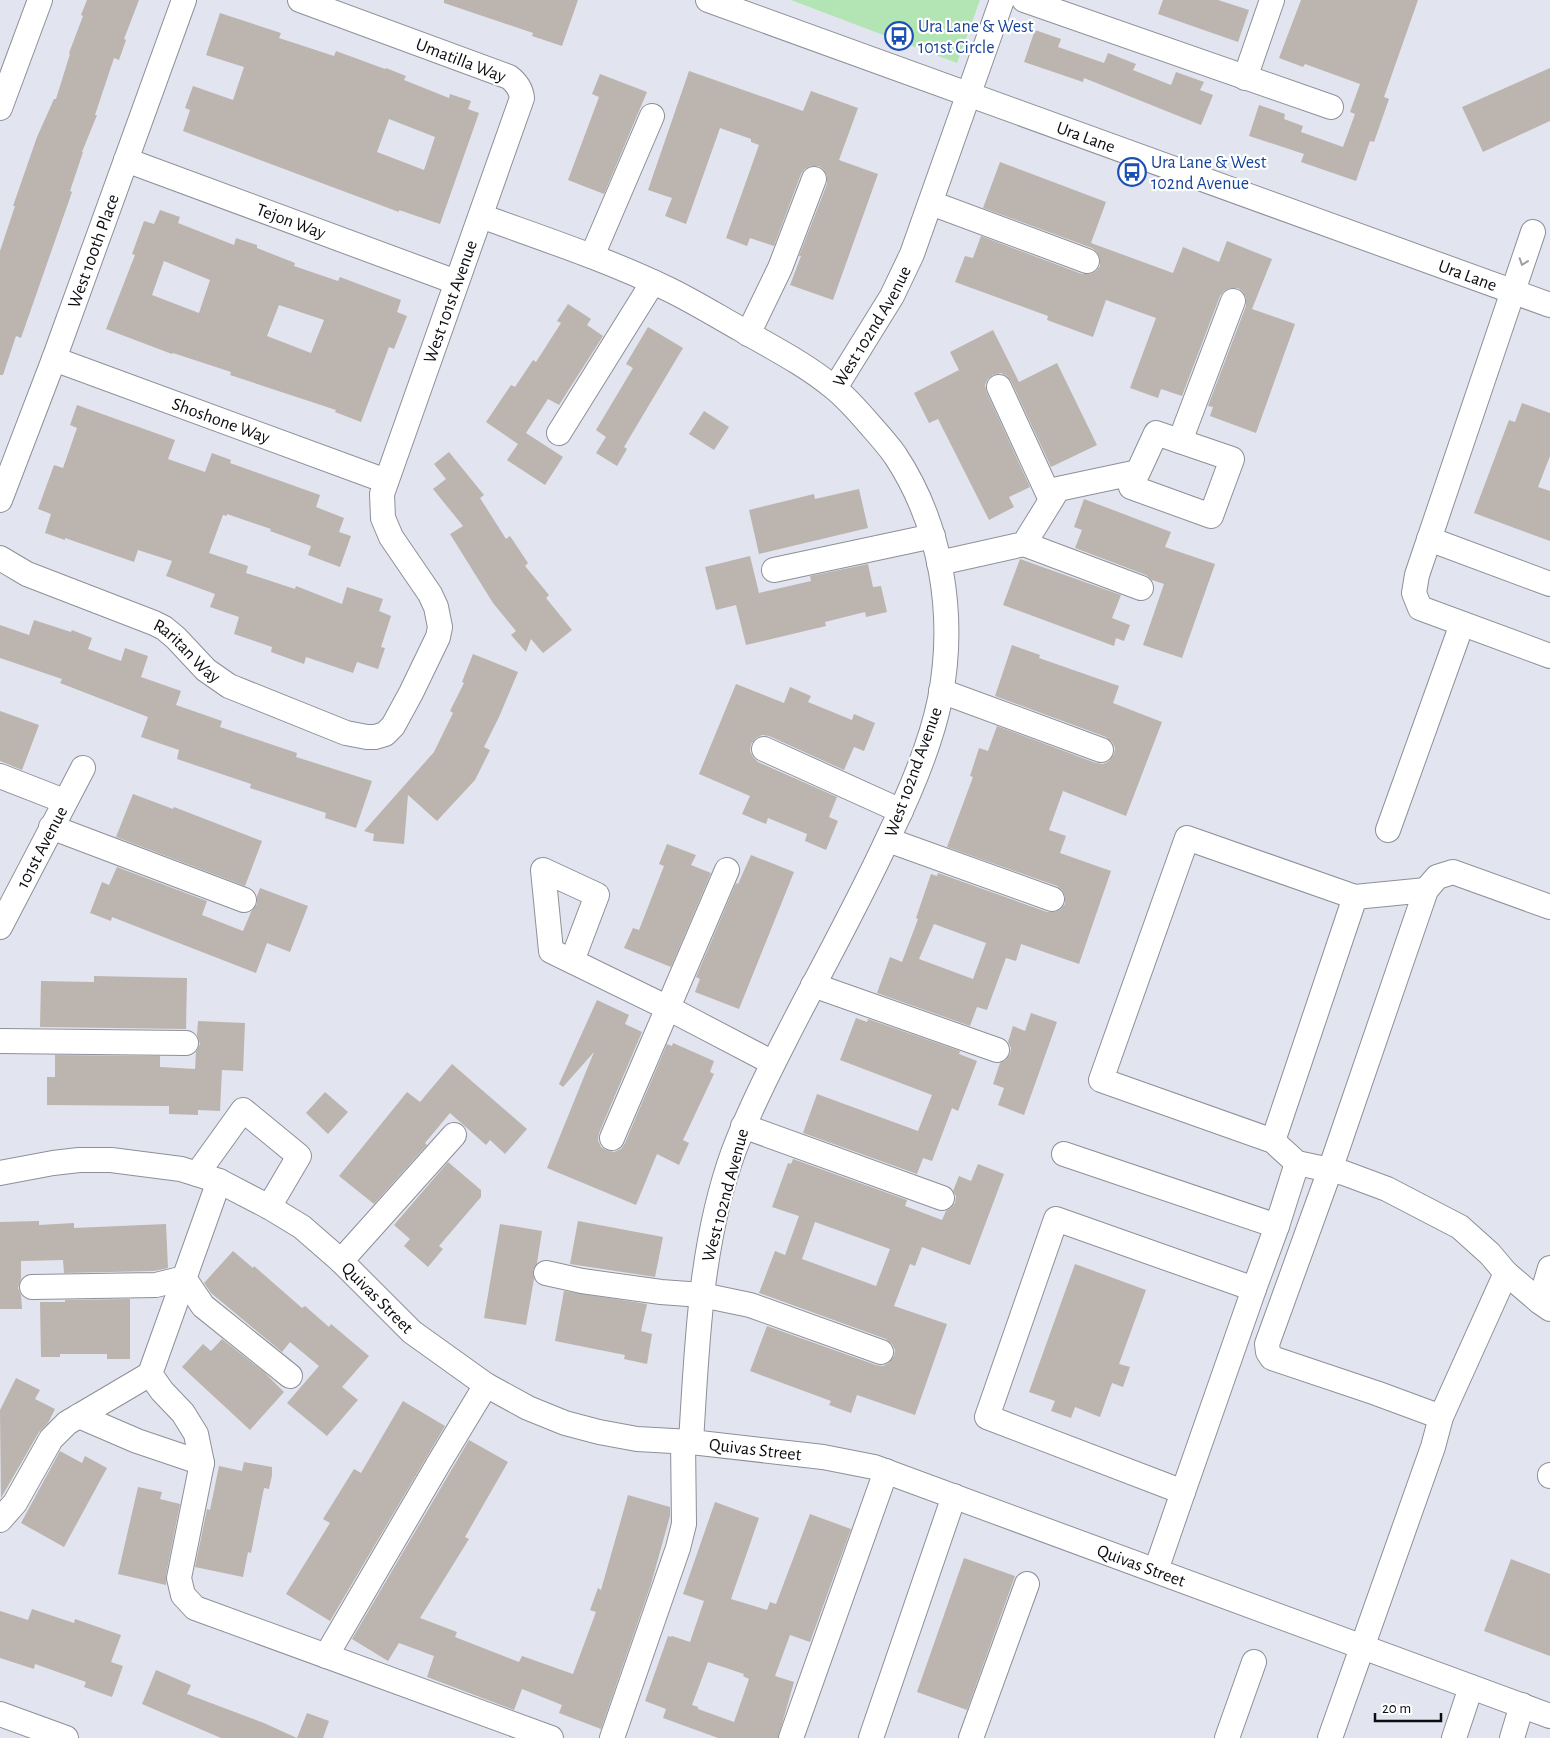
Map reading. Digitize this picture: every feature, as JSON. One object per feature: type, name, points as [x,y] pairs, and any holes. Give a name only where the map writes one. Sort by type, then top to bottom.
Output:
[{"type":"street","points":[[0,108],[40,0]]},
{"type":"street","name":"West 100th Place","points":[[0,500],[54,359],[184,0]]},
{"type":"street","name":"Umatilla Way","points":[[300,0],[510,77],[515,81],[521,91],[522,98],[481,216]]},
{"type":"street","name":"Ura Lane","points":[[708,0],[1514,292],[1549,302]]},
{"type":"street","name":"West 102nd Avenue","points":[[612,1738],[678,1548],[684,1524],[687,1442],[702,1294],[710,1237],[731,1157],[743,1126],[773,1063],[888,840],[931,732],[941,691],[947,645],[945,605],[933,536],[920,501],[908,476],[893,452],[858,410],[835,388],[892,296],[912,254],[1002,0]]},
{"type":"street","points":[[1024,0],[1331,107]]},
{"type":"street","points":[[1245,78],[1272,0]]},
{"type":"street","points":[[592,256],[652,116]]},
{"type":"street","name":"Tejon Way","points":[[126,160],[456,282]]},
{"type":"street","points":[[748,334],[780,268],[814,179]]},
{"type":"street","points":[[931,203],[1087,261]]},
{"type":"street","name":"West 101st Avenue","points":[[375,737],[385,734],[393,726],[438,637],[440,627],[436,607],[430,594],[392,537],[383,518],[382,494],[481,216],[592,256],[672,290],[796,361],[835,388]]},
{"type":"street","points":[[1534,232],[1429,539],[1417,576],[1414,594],[1420,608],[1550,656]]},
{"type":"street","points":[[559,433],[653,282]]},
{"type":"street","points":[[1180,440],[1233,301]]},
{"type":"street","name":"Shoshone Way","points":[[54,359],[386,481]]},
{"type":"street","points":[[999,387],[1051,500]]},
{"type":"street","points":[[1156,433],[1232,459],[1211,516],[1131,487],[1138,472],[1156,433]]},
{"type":"street","points":[[1024,544],[1058,490],[1138,472]]},
{"type":"street","points":[[774,570],[933,536]]},
{"type":"street","points":[[1429,539],[1550,584]]},
{"type":"street","points":[[939,564],[1024,544],[1141,588]]},
{"type":"street","name":"Raritan Way","points":[[0,558],[27,574],[164,628],[206,670],[230,686],[346,733],[375,737]]},
{"type":"street","points":[[1388,830],[1462,624]]},
{"type":"street","points":[[941,691],[1101,750]]},
{"type":"street","points":[[764,749],[901,811]]},
{"type":"street","name":"101st Avenue","points":[[0,927],[82,768]]},
{"type":"street","points":[[0,776],[64,801]]},
{"type":"street","points":[[51,827],[244,900]]},
{"type":"street","points":[[1426,890],[1355,897],[1187,838],[1102,1080],[1273,1141],[1297,1164],[1344,1173],[1387,1189],[1460,1227],[1490,1254],[1506,1273],[1545,1305]]},
{"type":"street","points":[[888,840],[1052,899]]},
{"type":"street","points":[[612,1138],[727,870]]},
{"type":"street","points":[[1441,1417],[1272,1358],[1268,1352],[1267,1344],[1330,1170],[1426,890],[1437,877],[1453,872],[1550,907]]},
{"type":"street","points":[[1273,1141],[1355,897]]},
{"type":"street","points":[[572,961],[668,1008],[773,1063]]},
{"type":"street","points":[[813,985],[996,1050]]},
{"type":"street","points":[[0,1041],[186,1043]]},
{"type":"street","points":[[0,1520],[15,1503],[51,1439],[67,1423],[150,1374],[184,1278],[208,1178],[243,1110],[299,1156],[269,1207]]},
{"type":"street","points":[[743,1126],[942,1198]]},
{"type":"street","points":[[341,1261],[454,1135]]},
{"type":"street","points":[[1064,1154],[1277,1226]]},
{"type":"street","name":"Quivas Street","points":[[0,1173],[52,1163],[79,1160],[110,1160],[181,1169],[208,1178],[269,1207],[302,1227],[341,1261],[412,1332],[486,1385],[528,1408],[565,1423],[637,1439],[687,1442],[823,1457],[874,1467],[1550,1716]]},
{"type":"street","points":[[1156,1570],[1297,1164]]},
{"type":"street","points":[[1183,1492],[987,1417],[1056,1219],[1254,1289]]},
{"type":"street","points":[[1545,1305],[1550,1268]]},
{"type":"street","points":[[546,1272],[591,1282],[662,1292],[702,1294],[750,1305],[882,1352]]},
{"type":"street","points":[[1330,1738],[1433,1446],[1441,1417],[1506,1273]]},
{"type":"street","points":[[32,1287],[156,1285],[184,1278]]},
{"type":"street","points":[[184,1278],[203,1306],[290,1376]]},
{"type":"street","points":[[150,1374],[162,1391],[183,1413],[196,1434],[202,1463],[179,1578],[183,1595],[195,1608],[551,1738]]},
{"type":"street","points":[[326,1656],[486,1385]]},
{"type":"street","points":[[79,1416],[138,1441],[202,1463]]},
{"type":"street","points":[[791,1738],[886,1471]]},
{"type":"street","points":[[870,1738],[954,1496]]},
{"type":"street","points":[[971,1738],[1027,1584]]},
{"type":"street","points":[[1227,1738],[1254,1662]]},
{"type":"street","points":[[1454,1738],[1471,1687]]},
{"type":"street","points":[[1512,1738],[1522,1706]]},
{"type":"street","points":[[0,1714],[66,1738]]},
{"type":"green space","points":[[791,0],[980,0],[957,63]]},
{"type":"building","points":[[87,0],[139,0],[124,39],[126,40],[119,60],[114,58],[95,115],[97,115],[82,152],[70,191],[72,192],[21,338],[16,336],[3,375],[0,375],[0,251],[15,206],[13,206],[37,137],[54,99],[56,99]]},
{"type":"building","points":[[444,0],[578,0],[562,46],[532,36],[533,33],[444,3]]},
{"type":"building","points":[[1163,0],[1218,0],[1249,10],[1238,42],[1158,14]]},
{"type":"building","points":[[1301,0],[1418,0],[1384,97],[1389,99],[1374,142],[1370,141],[1356,181],[1301,162],[1304,154],[1249,136],[1259,105],[1285,114],[1284,119],[1303,126],[1301,132],[1343,147],[1355,114],[1350,112],[1360,84],[1305,64],[1303,67],[1279,58]]},
{"type":"building","points":[[220,13],[281,33],[279,38],[334,56],[336,51],[386,68],[406,76],[404,80],[449,98],[450,94],[471,101],[468,109],[479,113],[440,224],[399,210],[399,212],[183,131],[190,110],[185,108],[193,86],[233,100],[244,67],[206,55]],"holes":[[[389,119],[435,137],[424,170],[377,152]]]},
{"type":"building","points":[[1035,30],[1061,39],[1058,47],[1104,63],[1108,53],[1136,64],[1133,70],[1171,85],[1176,72],[1204,82],[1200,90],[1213,95],[1201,125],[1084,78],[1083,82],[1024,62]]},
{"type":"building","points":[[1550,68],[1550,121],[1483,152],[1462,107]]},
{"type":"building","points":[[689,71],[803,111],[811,91],[858,108],[839,160],[878,174],[833,300],[790,285],[801,256],[799,256],[827,184],[827,176],[819,166],[811,166],[801,174],[774,246],[750,238],[747,246],[726,238],[759,145],[751,142],[751,139],[720,128],[686,224],[665,216],[672,198],[648,190]]},
{"type":"building","points":[[600,74],[647,92],[604,194],[568,180],[599,97],[592,94]]},
{"type":"building","points":[[1000,162],[1106,202],[1091,243],[1173,273],[1183,247],[1219,262],[1227,241],[1272,259],[1252,309],[1295,324],[1256,433],[1210,416],[1213,407],[1208,406],[1246,306],[1246,298],[1238,288],[1230,288],[1220,296],[1182,396],[1161,389],[1158,398],[1130,388],[1156,318],[1106,300],[1093,337],[1047,320],[1048,316],[955,282],[965,256],[973,258],[981,236],[1082,274],[1090,274],[1100,266],[1100,258],[1092,248],[983,208]]},
{"type":"building","points":[[160,210],[180,217],[178,223],[234,245],[236,238],[257,245],[257,248],[295,263],[294,266],[338,281],[340,277],[401,300],[397,312],[407,316],[394,349],[389,347],[361,422],[335,412],[336,410],[230,375],[231,372],[172,354],[106,329],[135,255],[132,254],[144,221],[154,224]],"holes":[[[164,261],[210,280],[199,313],[152,295]],[[279,305],[324,320],[311,353],[267,336]]]},
{"type":"building","points":[[568,304],[591,319],[587,325],[603,336],[559,405],[548,399],[526,433],[563,457],[545,485],[507,460],[518,444],[486,422],[511,385],[515,387],[533,360],[536,362],[561,323],[557,321]]},
{"type":"building","points":[[648,327],[683,348],[624,447],[627,449],[617,466],[596,453],[606,437],[596,430],[633,368],[626,364]]},
{"type":"building","points":[[993,330],[1019,382],[1057,363],[1097,445],[1051,467],[1011,381],[1001,373],[993,375],[985,385],[987,393],[1030,487],[1009,497],[1014,507],[989,520],[938,419],[929,423],[914,393],[959,370],[950,352]]},
{"type":"building","points":[[1522,403],[1550,413],[1550,456],[1538,487],[1550,491],[1550,541],[1474,513],[1509,420],[1515,422]]},
{"type":"building","points":[[77,405],[175,440],[168,459],[205,472],[212,453],[231,460],[230,463],[320,495],[316,507],[344,518],[339,532],[351,536],[340,567],[308,555],[311,546],[270,531],[271,529],[227,514],[227,516],[223,515],[209,553],[248,566],[246,573],[295,589],[296,586],[342,604],[347,587],[383,599],[379,611],[391,616],[381,647],[385,648],[378,669],[357,662],[353,673],[306,657],[304,664],[271,652],[272,647],[234,634],[239,617],[210,607],[215,594],[166,576],[172,561],[138,550],[134,562],[45,533],[51,514],[38,509],[54,465],[63,468],[77,428],[70,425]]},
{"type":"building","points":[[704,411],[729,427],[714,450],[689,434]]},
{"type":"building","points":[[449,452],[484,495],[480,498],[506,539],[510,536],[528,563],[525,566],[549,595],[546,598],[572,630],[543,653],[531,639],[526,652],[511,635],[516,631],[493,603],[450,534],[463,526],[433,489],[446,479],[434,464]]},
{"type":"building","points":[[859,489],[868,528],[759,554],[749,510],[814,494],[815,499]]},
{"type":"building","points":[[1084,499],[1171,532],[1165,547],[1215,564],[1182,658],[1143,645],[1164,584],[1152,580],[1146,575],[1075,548],[1082,530],[1074,527]]},
{"type":"building","points":[[750,556],[759,593],[811,581],[810,576],[868,564],[873,587],[881,586],[887,612],[866,617],[865,612],[825,622],[826,626],[746,645],[736,605],[716,610],[705,567]]},
{"type":"building","points":[[1020,559],[1121,595],[1112,618],[1130,625],[1124,641],[1116,638],[1114,646],[1003,605]]},
{"type":"building","points":[[34,620],[71,632],[72,630],[92,638],[88,649],[121,661],[125,648],[148,656],[141,677],[181,691],[176,705],[222,721],[220,727],[297,753],[296,757],[372,781],[356,828],[325,818],[326,813],[250,788],[251,784],[177,759],[179,750],[141,737],[148,717],[60,683],[62,679],[0,658],[0,625],[29,635]]},
{"type":"building","points":[[1012,645],[1040,655],[1039,658],[1119,686],[1113,703],[1162,722],[1126,816],[1063,791],[1049,830],[1066,836],[1060,853],[1111,871],[1079,964],[1021,944],[1016,961],[1006,958],[987,1010],[977,1007],[970,1026],[877,993],[890,957],[902,962],[918,919],[916,918],[931,874],[937,876],[938,873],[1047,912],[1055,912],[1065,904],[1065,896],[1057,886],[947,847],[973,777],[970,776],[979,748],[988,751],[997,726],[1096,763],[1103,764],[1109,761],[1114,754],[1115,748],[1106,737],[995,696]],"holes":[[[934,924],[986,943],[973,979],[919,959]]]},
{"type":"building","points":[[473,654],[518,672],[484,747],[490,750],[475,780],[437,821],[408,795],[404,844],[373,841],[374,834],[364,831],[434,752],[453,713],[450,711],[464,683],[462,682]]},
{"type":"building","points":[[736,684],[784,703],[790,687],[811,696],[808,702],[852,720],[854,714],[875,723],[864,751],[854,747],[844,770],[769,736],[762,735],[751,744],[750,751],[758,762],[837,797],[829,817],[838,821],[826,850],[805,841],[807,834],[768,818],[766,824],[742,814],[750,796],[699,774]]},
{"type":"building","points":[[0,711],[39,725],[22,770],[0,761]]},
{"type":"building","points":[[133,794],[173,809],[174,807],[262,841],[245,886],[116,837]]},
{"type":"building","points":[[667,844],[696,855],[691,865],[711,873],[671,967],[624,948],[633,928],[639,930],[664,866],[659,864]]},
{"type":"building","points":[[751,855],[794,872],[739,1009],[695,992],[700,979],[696,977],[736,883],[738,884]]},
{"type":"building","points":[[117,867],[207,901],[202,915],[243,931],[251,912],[257,904],[260,888],[308,906],[290,952],[267,943],[256,973],[112,917],[111,921],[90,913],[102,882],[109,885]]},
{"type":"building","points":[[94,976],[187,978],[186,1029],[40,1027],[41,981],[94,982]]},
{"type":"building","points":[[597,1000],[629,1015],[625,1024],[642,1032],[599,1133],[598,1140],[601,1147],[606,1150],[614,1152],[621,1149],[625,1143],[667,1044],[672,1046],[673,1043],[714,1061],[710,1072],[714,1074],[683,1140],[689,1143],[679,1165],[657,1154],[636,1205],[547,1168],[594,1052],[563,1087],[559,1084]]},
{"type":"building","points":[[1031,1013],[1057,1022],[1024,1115],[998,1105],[1004,1088],[993,1084],[1000,1063],[1006,1060],[1010,1054],[1011,1048],[1008,1042],[1013,1026],[1025,1031]]},
{"type":"building","points":[[856,1018],[867,1022],[868,1019],[960,1051],[959,1054],[977,1061],[958,1111],[952,1108],[932,1161],[923,1158],[917,1174],[803,1133],[817,1094],[918,1131],[932,1095],[840,1060]]},
{"type":"building","points":[[198,1021],[245,1023],[243,1071],[222,1070],[220,1111],[198,1110],[198,1115],[169,1114],[169,1106],[47,1105],[47,1077],[55,1077],[55,1055],[160,1056],[160,1067],[195,1069],[196,1052],[200,1044],[197,1035]]},
{"type":"building","points":[[452,1064],[527,1129],[505,1154],[490,1140],[486,1145],[450,1113],[425,1143],[427,1145],[374,1204],[339,1176],[407,1092],[420,1102]]},
{"type":"building","points":[[325,1092],[348,1112],[328,1134],[306,1113]]},
{"type":"building","points":[[793,1159],[907,1200],[905,1206],[942,1220],[946,1211],[955,1203],[956,1196],[953,1191],[959,1176],[971,1181],[978,1164],[1004,1174],[970,1265],[922,1247],[915,1266],[910,1264],[894,1306],[947,1324],[915,1415],[857,1395],[851,1413],[829,1405],[831,1401],[750,1371],[767,1326],[876,1365],[883,1366],[889,1363],[894,1356],[895,1350],[886,1339],[759,1293],[775,1251],[785,1255],[799,1216],[772,1207],[788,1163],[791,1164]],"holes":[[[815,1222],[890,1249],[876,1286],[802,1259]]]},
{"type":"building","points":[[448,1162],[481,1190],[481,1197],[439,1246],[443,1249],[428,1267],[404,1246],[410,1239],[394,1225]]},
{"type":"building","points":[[39,1221],[39,1225],[74,1223],[74,1228],[166,1224],[168,1268],[154,1271],[64,1273],[63,1260],[21,1261],[21,1279],[18,1288],[21,1295],[22,1309],[0,1309],[0,1222]]},
{"type":"building","points":[[578,1221],[663,1237],[655,1277],[570,1264]]},
{"type":"building","points":[[500,1224],[542,1231],[537,1263],[533,1270],[534,1279],[526,1325],[484,1318]]},
{"type":"building","points":[[233,1251],[253,1268],[254,1266],[302,1308],[305,1306],[329,1327],[331,1324],[369,1356],[342,1387],[358,1400],[327,1436],[287,1403],[319,1366],[290,1342],[282,1352],[211,1293],[204,1283]]},
{"type":"building","points":[[1075,1264],[1146,1290],[1119,1364],[1130,1367],[1123,1387],[1112,1383],[1100,1417],[1075,1407],[1071,1418],[1051,1411],[1055,1401],[1029,1392]]},
{"type":"building","points":[[564,1291],[647,1304],[641,1331],[652,1334],[647,1364],[624,1359],[625,1355],[555,1341]]},
{"type":"building","points":[[130,1299],[130,1359],[107,1359],[107,1354],[60,1354],[60,1357],[41,1357],[40,1302]]},
{"type":"building","points":[[222,1339],[264,1372],[284,1392],[250,1430],[182,1367],[203,1344],[211,1351]]},
{"type":"building","points":[[16,1378],[40,1390],[35,1399],[55,1409],[48,1423],[39,1432],[1,1498],[0,1410]]},
{"type":"building","points":[[403,1401],[445,1426],[330,1621],[286,1594],[330,1523],[323,1519],[354,1469],[361,1473]]},
{"type":"building","points":[[469,1440],[508,1462],[465,1537],[469,1539],[420,1618],[457,1632],[455,1637],[519,1662],[522,1656],[573,1674],[596,1612],[590,1610],[598,1588],[601,1590],[628,1495],[670,1507],[670,1516],[651,1584],[601,1729],[559,1713],[562,1705],[522,1689],[514,1710],[427,1677],[434,1656],[399,1643],[388,1661],[352,1639]]},
{"type":"building","points":[[60,1451],[82,1463],[85,1456],[107,1468],[64,1547],[21,1523]]},
{"type":"building","points":[[244,1462],[272,1467],[272,1475],[269,1489],[264,1488],[251,1553],[248,1552],[243,1577],[195,1567],[207,1509],[210,1510],[219,1466],[242,1471]]},
{"type":"building","points":[[138,1487],[162,1492],[160,1499],[180,1504],[166,1575],[166,1585],[118,1574]]},
{"type":"building","points":[[715,1502],[759,1518],[731,1599],[767,1610],[770,1602],[776,1604],[810,1514],[851,1529],[810,1642],[790,1635],[775,1676],[794,1682],[778,1738],[718,1738],[663,1718],[666,1709],[645,1701],[668,1636],[690,1642],[704,1601],[683,1594]],"holes":[[[708,1662],[744,1674],[743,1676],[749,1679],[734,1722],[692,1705]]]},
{"type":"building","points":[[964,1558],[1015,1576],[967,1710],[917,1692]]},
{"type":"building","points":[[1511,1559],[1550,1574],[1550,1656],[1484,1631]]},
{"type":"building","points":[[32,1609],[74,1623],[75,1619],[121,1635],[111,1662],[123,1666],[112,1697],[84,1687],[86,1682],[35,1664],[34,1669],[0,1658],[0,1611],[28,1620]]},
{"type":"building","points":[[156,1670],[191,1685],[187,1694],[264,1723],[297,1738],[221,1738],[142,1704]]},
{"type":"building","points":[[307,1713],[329,1721],[323,1738],[297,1738]]},
{"type":"place","name":"Ura Lane & West 101st Circle","points":[[899,36]]},
{"type":"place","name":"Ura Lane & West 102nd Avenue","points":[[1132,172]]}]
